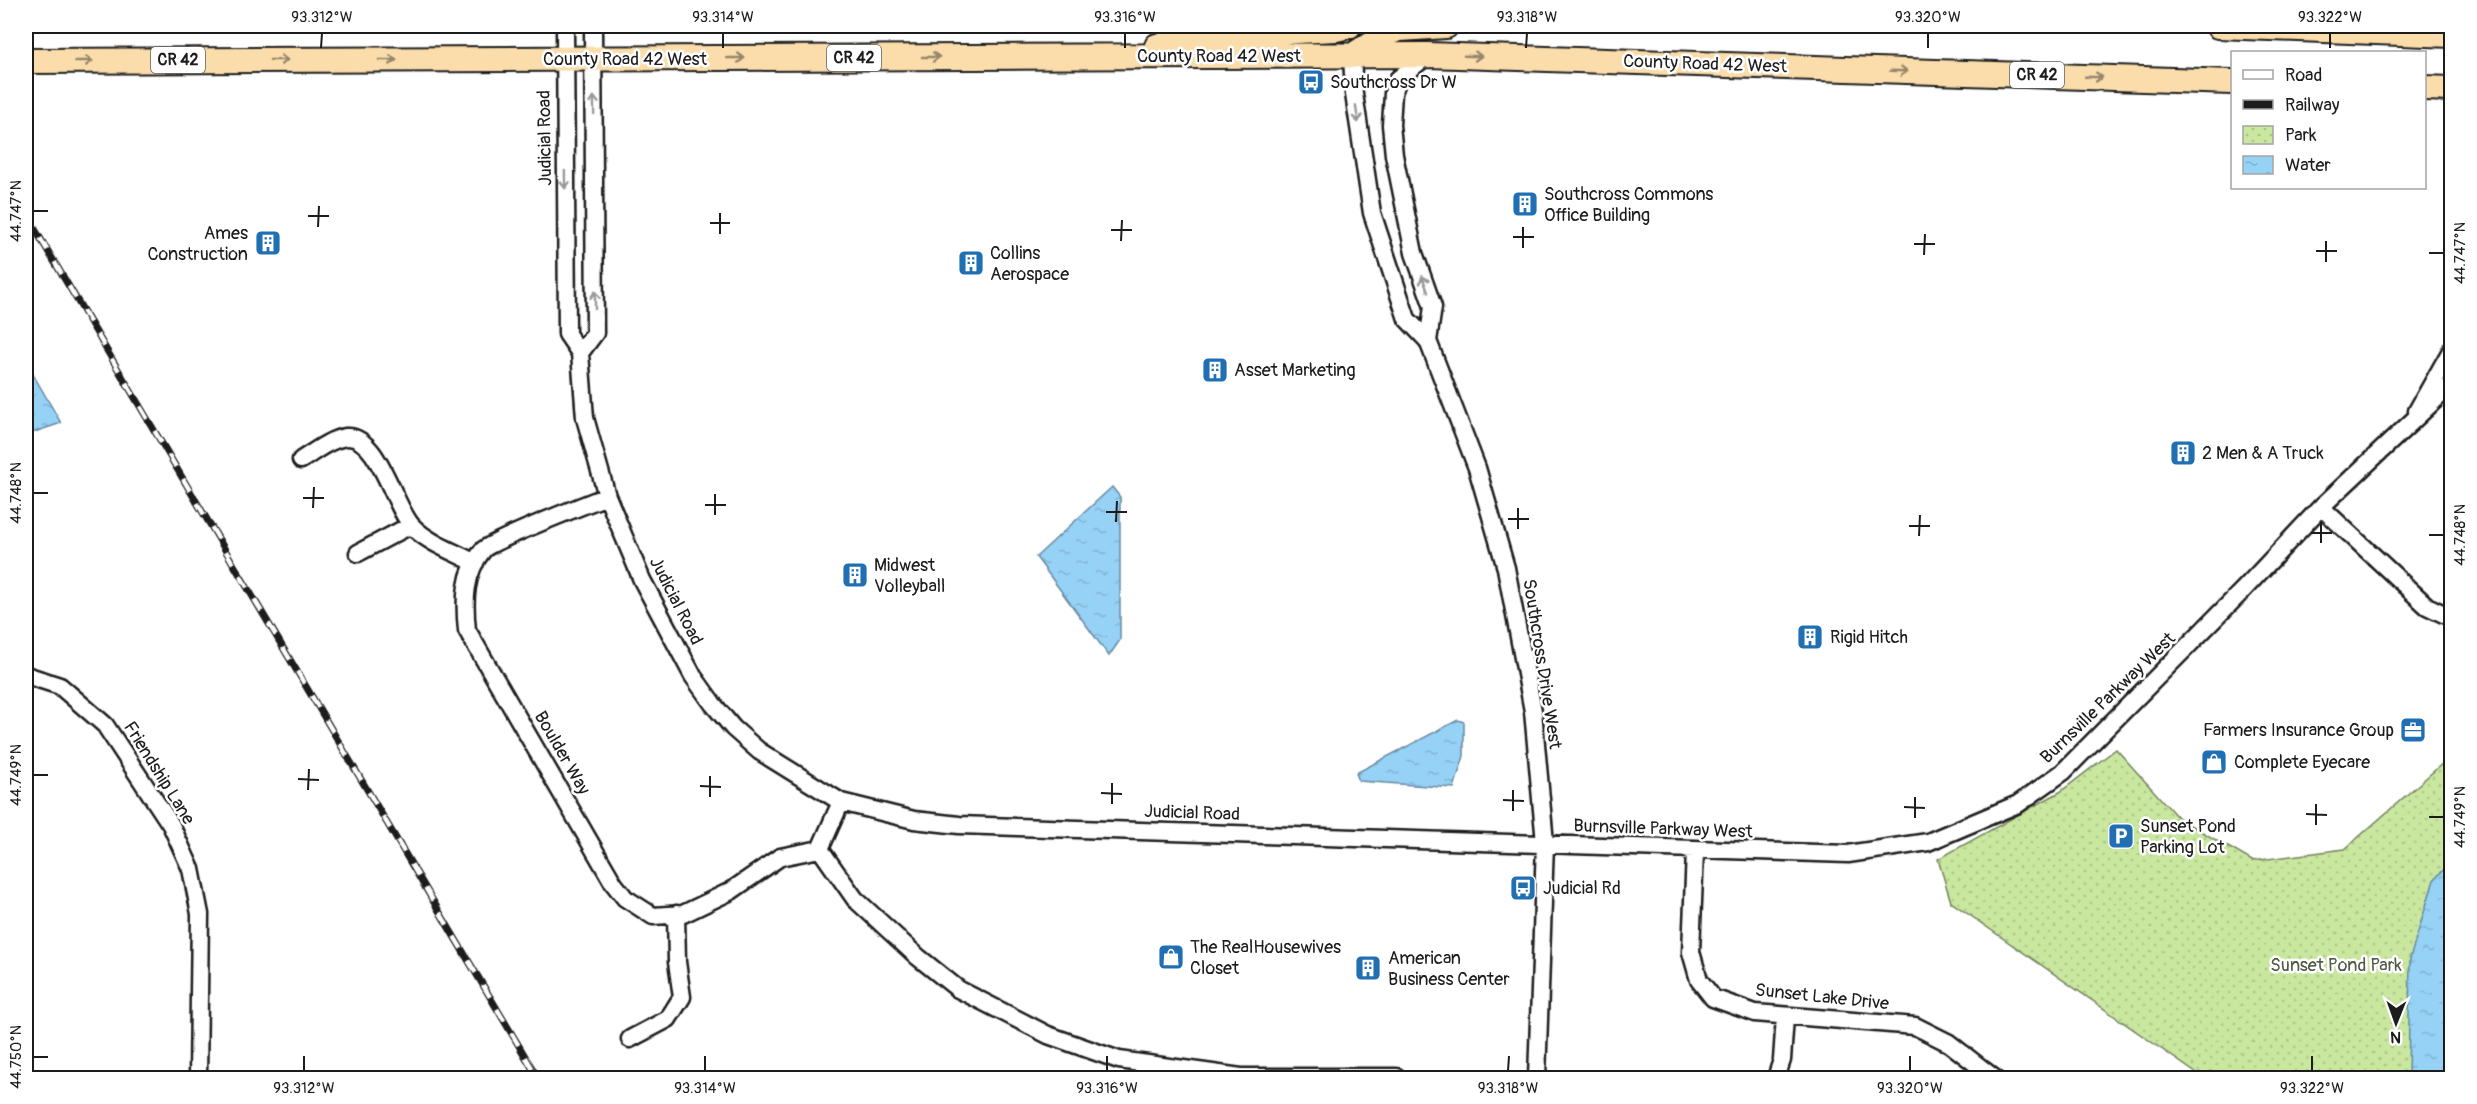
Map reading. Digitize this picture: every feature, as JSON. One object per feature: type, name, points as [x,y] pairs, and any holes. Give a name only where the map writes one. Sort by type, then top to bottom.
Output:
[{"type":"highway","points":[[1114,56],[1202,36],[1336,29],[1349,26]]},
{"type":"highway","points":[[1352,56],[1393,30],[1446,26]]},
{"type":"highway","points":[[2218,26],[2451,35]]},
{"type":"highway","name":"County Road 42 West","points":[[26,61],[1428,55],[2231,82]]},
{"type":"highway","points":[[2426,88],[2451,89]]},
{"type":"street","name":"Judicial Road","points":[[565,26],[567,334],[580,354],[585,418],[607,496],[642,580],[693,676],[734,728],[759,751],[841,802],[914,820],[958,825],[1545,843]]},
{"type":"street","points":[[580,354],[595,333],[593,26]]},
{"type":"street","name":"Southcross Drive West","points":[[1428,55],[1398,79],[1393,93],[1391,125],[1394,155],[1413,253],[1433,307],[1428,341]]},
{"type":"street","name":"Southcross Drive West","points":[[1352,56],[1354,94],[1372,213],[1407,320],[1428,341],[1477,468],[1506,568],[1533,711],[1545,843],[1537,1078]]},
{"type":"street","name":"Burnsville Parkway West","points":[[2408,426],[2451,349]]},
{"type":"street","name":"Burnsville Parkway West","points":[[1545,843],[1695,851],[1848,854],[1928,842],[2018,804],[2063,772],[2084,752],[2243,591],[2321,507],[2451,384]]},
{"type":"street","points":[[301,460],[333,441],[348,437],[362,441],[372,452],[411,525],[423,535],[476,563]]},
{"type":"street","name":"Boulder Way","points":[[607,496],[484,548],[468,577],[465,604],[467,630],[614,884],[625,898],[654,916],[683,914],[731,891],[780,857],[820,849]]},
{"type":"street","points":[[2321,507],[2427,606],[2451,618]]},
{"type":"street","points":[[358,553],[411,525]]},
{"type":"street","name":"Friendship Lane","points":[[26,675],[60,686],[105,725],[171,825],[191,869],[200,914],[198,1078]]},
{"type":"street","points":[[841,802],[820,849],[855,899],[918,957],[958,989],[1048,1035],[1119,1060],[1241,1077],[1397,1077]]},
{"type":"street","name":"Sunset Lake Drive","points":[[1695,851],[1691,952],[1699,980],[1713,998],[1755,1012],[1785,1017],[1915,1026],[1948,1043],[1994,1078]]},
{"type":"street","points":[[630,1039],[668,1019],[682,997],[677,962],[676,914]]},
{"type":"street","points":[[1776,1078],[1782,1060],[1785,1017]]},
{"type":"green space","name":"Sunset Pond Park","points":[[2116,749],[2178,818],[2252,861],[2345,849],[2451,756],[2451,1078],[2203,1078],[1951,902],[1938,859],[2060,792]]},
{"type":"water","points":[[26,362],[61,423],[26,435]]},
{"type":"water","points":[[1112,487],[1120,497],[1120,640],[1109,656],[1036,557]]},
{"type":"water","points":[[1458,720],[1464,722],[1464,756],[1454,788],[1359,781],[1356,773]]},
{"type":"water","points":[[2451,862],[2451,1078],[2408,1078],[2410,958],[2434,880]]},
{"type":"railway","points":[[26,214],[538,1078]]},
{"type":"place","name":"Southcross Dr W","points":[[1311,82]]},
{"type":"place","name":"Southcross Commons Office Building","points":[[1525,204]]},
{"type":"place","name":"Ames Construction","points":[[268,243]]},
{"type":"place","name":"Collins Aerospace","points":[[971,263]]},
{"type":"place","name":"Asset Marketing","points":[[1215,370]]},
{"type":"place","name":"2 Men & A Truck","points":[[2183,453]]},
{"type":"place","name":"Midwest Volleyball","points":[[855,575]]},
{"type":"place","name":"Rigid Hitch","points":[[1810,637]]},
{"type":"place","name":"Farmers Insurance Group","points":[[2413,730]]},
{"type":"place","name":"Complete Eyecare","points":[[2214,762]]},
{"type":"place","name":"Sunset Pond Parking Lot","points":[[2121,836]]},
{"type":"place","name":"Judicial Rd","points":[[1523,888]]},
{"type":"place","name":"The RealHousewives Closet","points":[[1171,957]]},
{"type":"place","name":"American Business Center","points":[[1368,968]]}]
